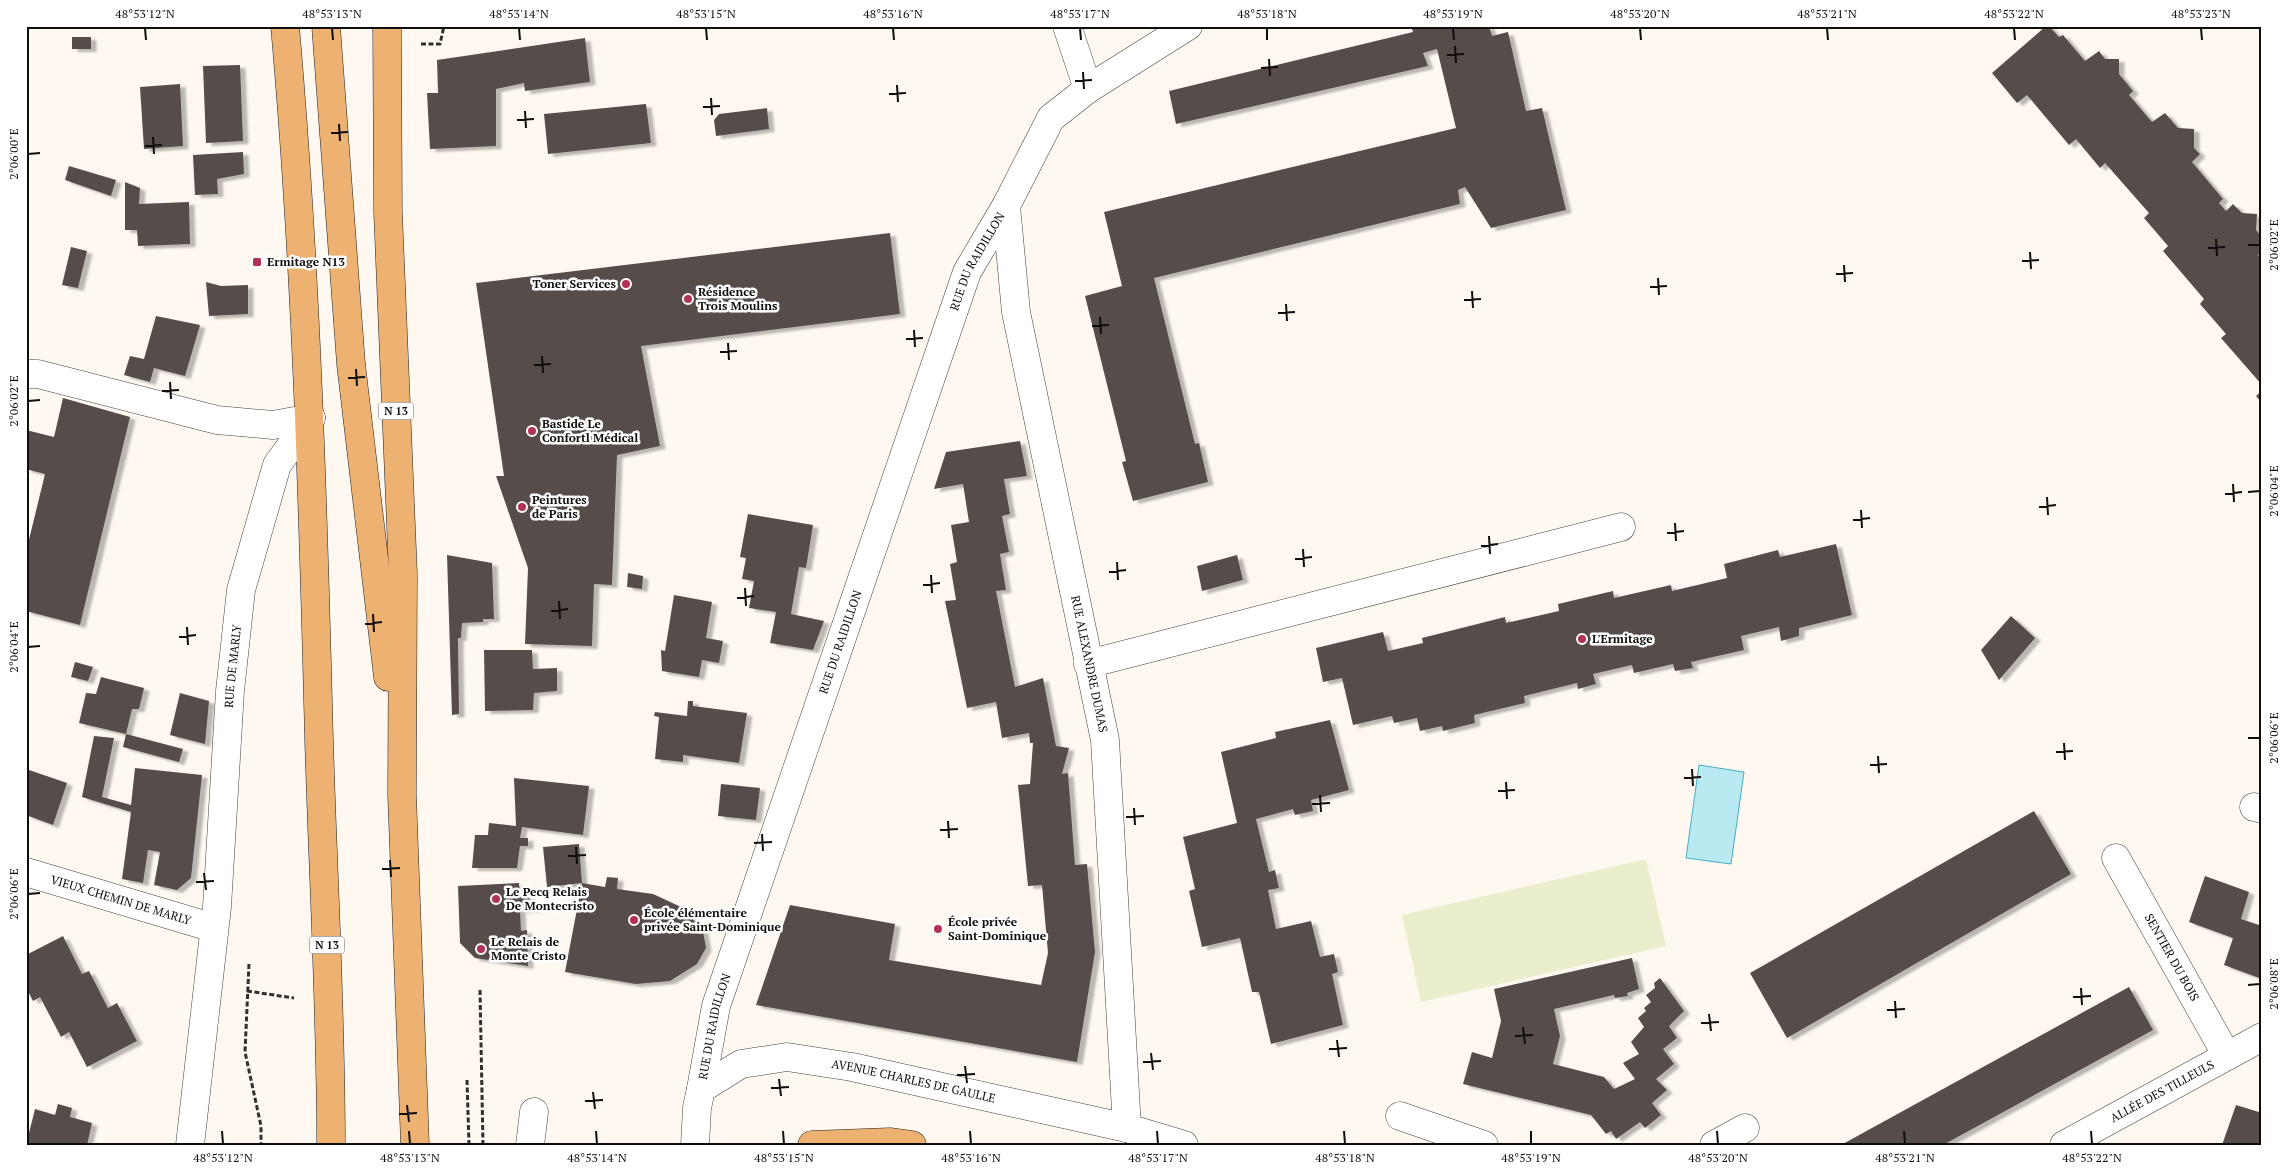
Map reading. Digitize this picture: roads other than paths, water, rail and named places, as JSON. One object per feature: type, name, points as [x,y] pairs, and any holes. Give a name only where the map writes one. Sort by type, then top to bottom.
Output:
[{"type":"main road","name":"N 13","points":[[285,26],[311,418],[329,1002],[331,1145]]},
{"type":"main road","points":[[326,26],[351,364],[402,795]]},
{"type":"main road","name":"N 13","points":[[387,26],[388,212],[403,574],[402,795],[416,1145]]},
{"type":"main road","points":[[812,1145],[891,1142],[912,1145]]},
{"type":"street","points":[[1068,26],[1088,88],[1188,26]]},
{"type":"street","name":"RUE DU RAIDILLON","points":[[701,1088],[716,1006],[966,272],[1006,206],[1051,118],[1088,88]]},
{"type":"street","name":"RUE ALEXANDRE DUMAS","points":[[1006,206],[1016,312],[1105,740],[1127,1128]]},
{"type":"street","points":[[26,374],[38,374],[217,420],[274,425],[311,418]]},
{"type":"street","name":"RUE DE MARLY","points":[[190,1145],[214,928],[230,691],[241,590],[277,465],[311,418]]},
{"type":"street","points":[[1088,664],[1622,527]]},
{"type":"street","name":"SENTIER DU BOIS","points":[[2116,858],[2227,1056]]},
{"type":"street","name":"VIEUX CHEMIN DE MARLY","points":[[26,872],[214,928]]},
{"type":"street","name":"ALLÉE DES TILLEULS","points":[[2084,1141],[2262,1037]]},
{"type":"street","name":"AVENUE CHARLES DE GAULLE","points":[[701,1088],[741,1064],[787,1057],[852,1067],[1127,1128],[1184,1145]]},
{"type":"street","points":[[695,1145],[697,1108],[701,1088]]},
{"type":"street","points":[[530,1145],[534,1112]]},
{"type":"street","points":[[1400,1116],[1484,1145]]},
{"type":"street","points":[[1714,1145],[1745,1128]]},
{"type":"water","points":[[1699,765],[1744,772],[1731,864],[1686,858]]},
{"type":"place","name":"Ermitage N13","points":[[257,262]]},
{"type":"place","name":"Toner Services","points":[[626,284]]},
{"type":"place","name":"Résidence Trois Moulins","points":[[688,299]]},
{"type":"place","name":"Bastide Le Confortl Médical","points":[[532,431]]},
{"type":"place","name":"Peintures de Paris","points":[[522,507]]},
{"type":"place","name":"L'Ermitage","points":[[1582,639]]},
{"type":"place","name":"Le Pecq Relais De Montecristo","points":[[496,899]]},
{"type":"place","name":"École élémentaire privée Saint-Dominique","points":[[634,920]]},
{"type":"place","name":"École privée Saint-Dominique","points":[[938,929]]},
{"type":"place","name":"Le Relais de Monte Cristo","points":[[481,949]]}]
